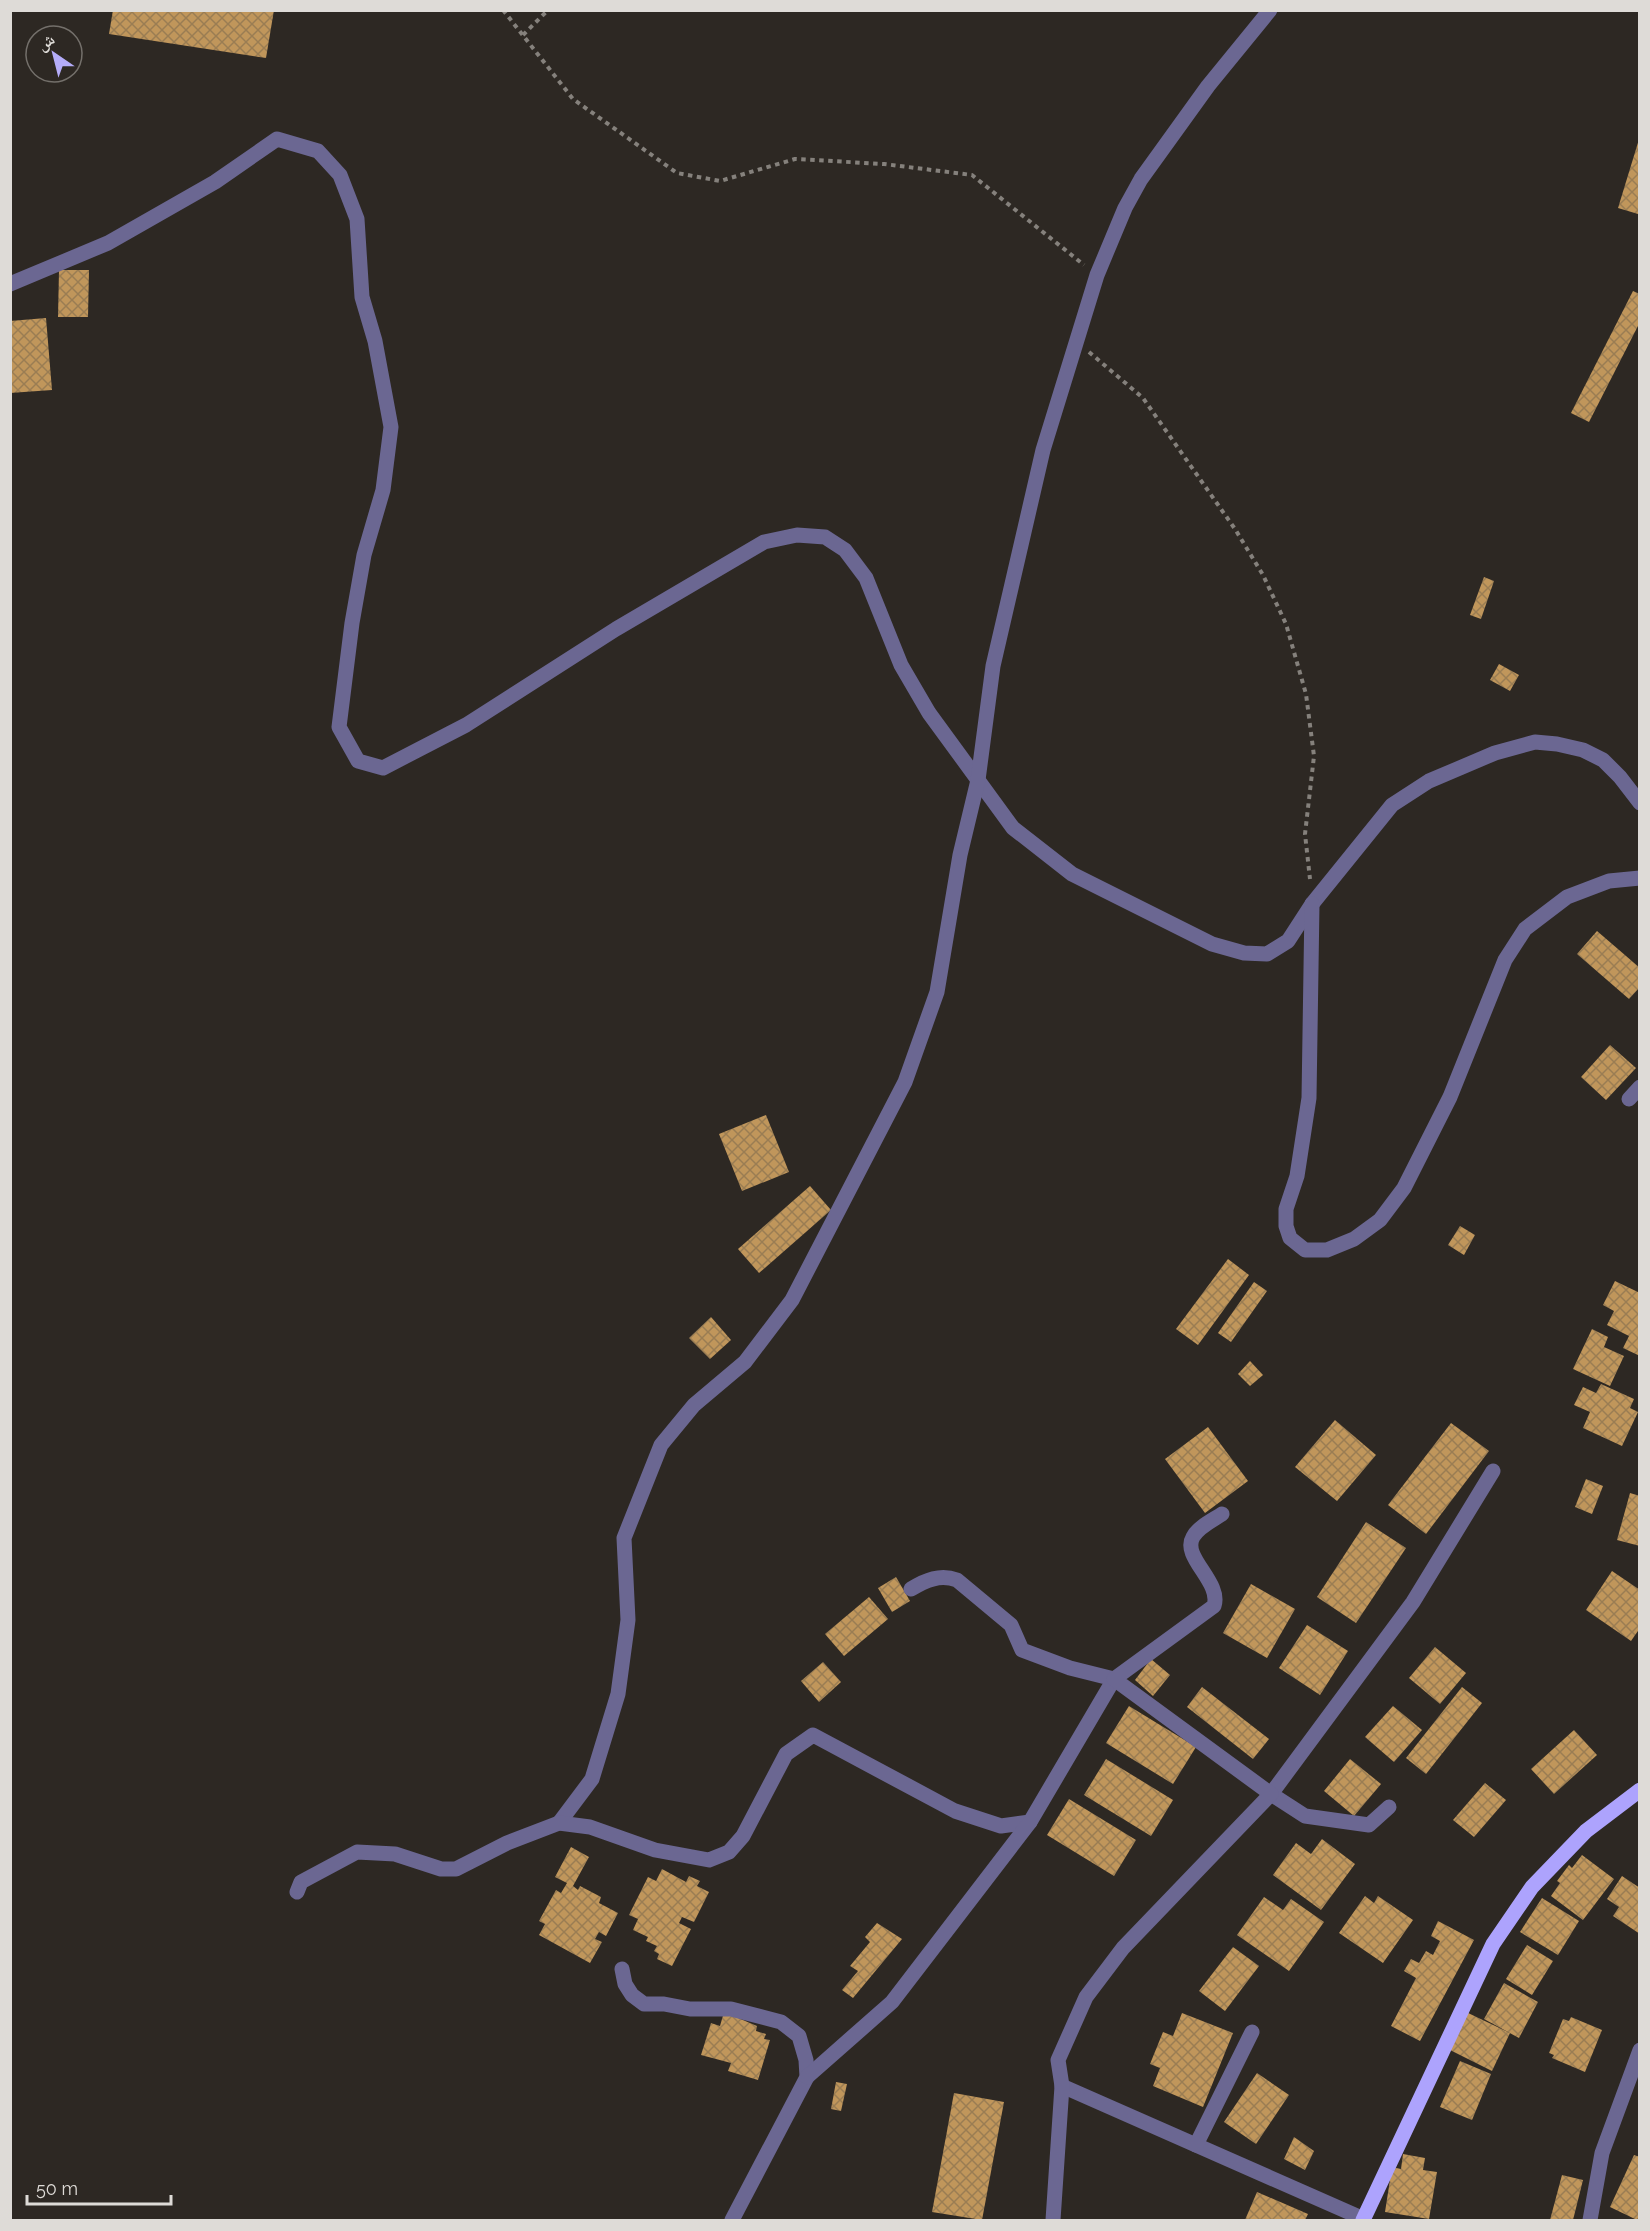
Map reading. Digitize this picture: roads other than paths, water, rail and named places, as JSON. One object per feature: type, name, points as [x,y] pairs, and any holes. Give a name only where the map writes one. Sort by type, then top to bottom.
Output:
[{"type":"main road","points":[[1364,2220],[1493,1944],[1532,1887],[1587,1831],[1640,1790]]},
{"type":"street","points":[[559,1823],[592,1779],[618,1694],[628,1620],[624,1538],[661,1444],[694,1405],[745,1362],[792,1300],[905,1082],[937,992],[960,855],[978,780],[993,666],[1043,450],[1097,274],[1125,208],[1141,179],[1208,86],[1270,10]]},
{"type":"street","points":[[10,284],[108,243],[215,182],[277,139],[318,151],[340,175],[357,219],[362,297],[375,341],[391,427],[383,490],[364,555],[352,623],[339,727],[358,761],[383,768],[466,725],[616,629],[764,542],[797,535],[825,537],[845,550],[866,578],[901,665],[929,713],[1013,828],[1072,874],[1212,944],[1244,953],[1267,954],[1288,941],[1312,904],[1392,805],[1429,781],[1495,753],[1534,742],[1583,750],[1602,760],[1620,777],[1640,803]]},
{"type":"street","points":[[1312,904],[1309,1098],[1297,1176],[1286,1209],[1286,1226],[1290,1238],[1305,1250],[1327,1250],[1354,1239],[1380,1220],[1404,1188],[1450,1097],[1505,960],[1525,929],[1567,897],[1608,880],[1640,878]]},
{"type":"street","points":[[1629,1099],[1640,1087]]},
{"type":"street","points":[[1053,2220],[1062,2086],[1058,2060],[1086,1997],[1123,1948],[1271,1794],[1413,1602],[1493,1471]]},
{"type":"street","points":[[732,2220],[807,2077],[892,2002],[1030,1822],[1114,1678],[1215,1606],[1215,1593],[1193,1555],[1190,1545],[1192,1537],[1202,1527],[1222,1514]]},
{"type":"street","points":[[911,1589],[935,1578],[947,1577],[957,1581],[1011,1625],[1022,1650],[1070,1668],[1114,1678],[1271,1794],[1305,1816],[1369,1825],[1389,1807]]},
{"type":"street","points":[[297,1892],[301,1882],[357,1852],[395,1854],[441,1869],[456,1869],[507,1843],[559,1823],[590,1827],[655,1850],[709,1860],[729,1852],[744,1836],[786,1754],[813,1735],[955,1811],[1001,1826],[1030,1822]]},
{"type":"street","points":[[622,1969],[625,1984],[632,1995],[644,2004],[664,2004],[690,2009],[731,2009],[781,2022],[799,2036],[806,2060],[807,2077]]},
{"type":"street","points":[[1196,2145],[1252,2032]]},
{"type":"street","points":[[1590,2220],[1602,2153],[1640,2049]]},
{"type":"street","points":[[1062,2086],[1364,2220]]}]
